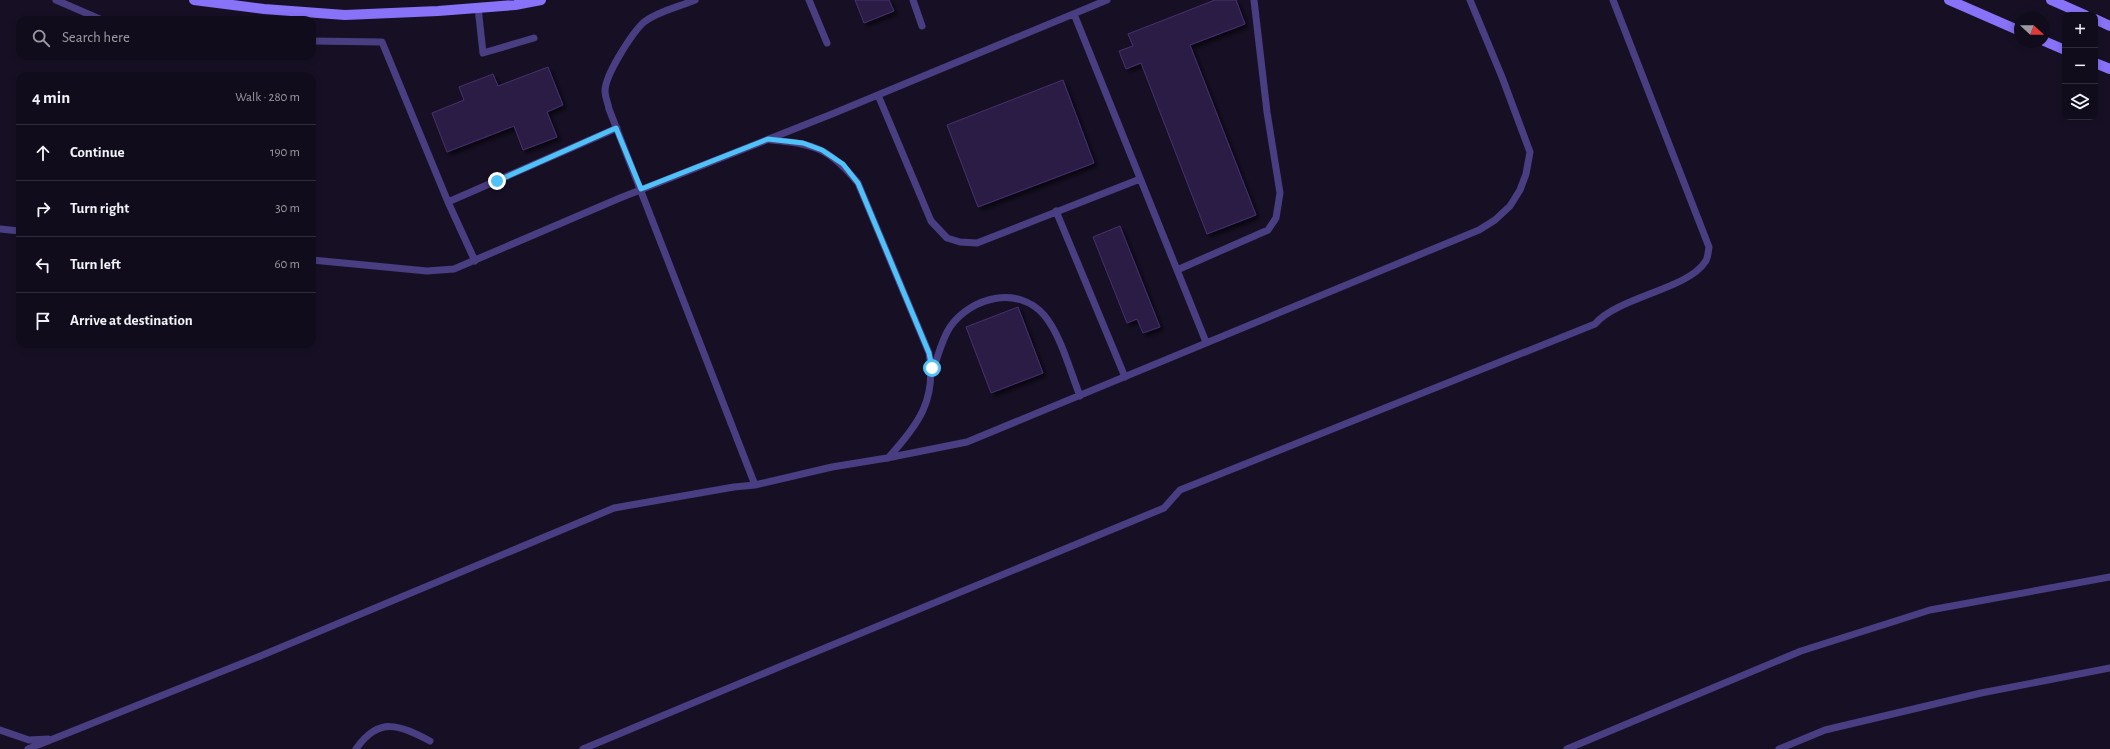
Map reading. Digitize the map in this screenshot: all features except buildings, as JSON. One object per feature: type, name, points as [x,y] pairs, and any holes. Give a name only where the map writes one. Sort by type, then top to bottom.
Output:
[{"type":"main road","points":[[194,0],[264,9],[345,14],[478,4],[515,5],[541,0]]},
{"type":"main road","points":[[1948,0],[2014,28]]},
{"type":"main road","points":[[2051,0],[2078,12]]},
{"type":"main road","points":[[2098,20],[2110,26]]},
{"type":"main road","points":[[2050,44],[2062,49]]},
{"type":"main road","points":[[2098,64],[2110,69]]},
{"type":"lane","points":[[56,0],[93,16]]},
{"type":"lane","points":[[695,0],[658,14],[645,22],[633,34],[614,66],[605,90],[609,109],[616,128],[755,485]]},
{"type":"lane","points":[[809,0],[827,43]]},
{"type":"lane","points":[[913,0],[922,26]]},
{"type":"lane","points":[[316,260],[427,271],[454,269],[641,189],[878,95],[1107,0]]},
{"type":"lane","points":[[1177,270],[1268,230],[1276,218],[1280,193],[1267,112],[1254,0]]},
{"type":"lane","points":[[28,749],[258,657],[614,508],[734,487],[755,485],[832,467],[967,442],[1479,230],[1495,220],[1510,206],[1520,190],[1530,152],[1502,77],[1470,0]]},
{"type":"lane","points":[[583,749],[675,709],[762,675],[1164,508],[1180,490],[1595,324],[1600,319],[1617,309],[1692,274],[1706,262],[1709,247],[1613,0]]},
{"type":"lane","points":[[478,4],[483,54],[534,38]]},
{"type":"lane","points":[[1074,14],[1206,342]]},
{"type":"lane","points":[[316,41],[382,42],[448,202],[475,261]]},
{"type":"lane","points":[[878,95],[931,221],[947,238],[960,242],[977,243],[1140,179]]},
{"type":"lane","points":[[448,202],[616,128]]},
{"type":"lane","points":[[768,139],[803,143],[822,150],[843,164],[858,183],[929,353],[932,374]]},
{"type":"lane","points":[[1056,211],[1125,377]]},
{"type":"lane","points":[[0,229],[16,231]]},
{"type":"lane","points":[[887,458],[908,437],[928,402],[932,374],[950,327],[970,308],[983,301],[1001,296],[1018,299],[1034,305],[1045,316],[1060,345],[1080,396]]},
{"type":"lane","points":[[1567,749],[1801,651],[1907,617],[1930,610],[2110,577]]},
{"type":"lane","points":[[1780,749],[1825,730],[1982,693],[2110,668]]},
{"type":"lane","points":[[356,749],[363,738],[382,726],[397,726],[430,741]]},
{"type":"lane","points":[[0,730],[29,740],[53,739]]},
{"type":"route","points":[[497,181],[616,128],[641,189],[768,139],[803,143],[822,150],[843,164],[858,183],[929,353],[932,368]]}]
